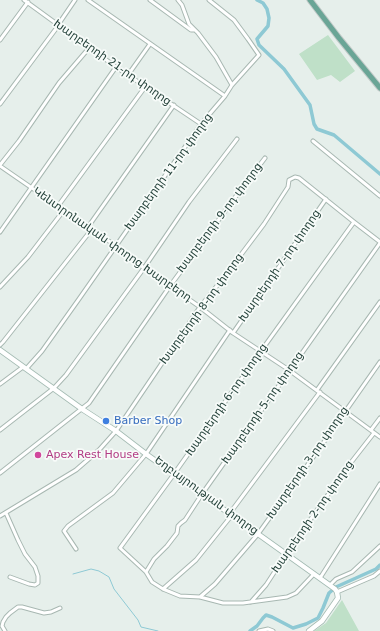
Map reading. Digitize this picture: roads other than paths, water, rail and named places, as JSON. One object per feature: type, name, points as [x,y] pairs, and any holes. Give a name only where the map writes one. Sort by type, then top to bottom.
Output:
[{"type":"main road","points":[[310,0],[334,33],[380,88]]},
{"type":"street","name":"Խարբերդի 21-րդ փողոց","points":[[24,0],[116,67],[201,124]]},
{"type":"street","points":[[0,104],[58,26],[75,0]]},
{"type":"street","points":[[88,0],[225,96]]},
{"type":"street","points":[[150,0],[191,30],[194,30]]},
{"type":"street","points":[[178,0],[182,5],[189,24],[216,56],[232,85]]},
{"type":"street","name":"Խարբերդի 11-րդ փողոց","points":[[0,384],[24,368],[50,339],[201,124],[225,96],[232,85],[259,55],[234,20],[209,0]]},
{"type":"street","points":[[0,40],[28,2]]},
{"type":"street","points":[[128,75],[150,44]]},
{"type":"street","points":[[0,166],[59,83],[89,48]]},
{"type":"street","points":[[0,232],[116,67]]},
{"type":"street","points":[[58,206],[145,87]]},
{"type":"street","points":[[0,345],[4,342],[90,228],[174,105]]},
{"type":"street","points":[[0,430],[54,388],[66,376],[144,268],[189,202],[237,139]]},
{"type":"street","points":[[313,141],[380,196]]},
{"type":"street","name":"Խարբերդի 9-րդ փողոց","points":[[0,473],[89,403],[170,286],[265,158]]},
{"type":"street","name":"Կենտրոնական փողոց Խարբերդ","points":[[0,166],[116,246],[233,333],[289,370],[380,437]]},
{"type":"street","name":"Խարբերդի 8-րդ փողոց","points":[[0,516],[76,470],[99,450],[116,431],[200,307],[264,224],[288,187],[289,180],[295,176],[299,178],[380,242]]},
{"type":"street","name":"Խարբերդի 7-րդ փողոց","points":[[233,333],[326,200]]},
{"type":"street","points":[[0,288],[28,257],[64,210]]},
{"type":"street","name":"Խարբերդի 6-րդ փողոց","points":[[146,572],[120,548],[354,222]]},
{"type":"street","name":"Խարբերդի 5-րդ փողոց","points":[[146,572],[154,559],[167,546],[177,532],[178,526],[185,520],[380,242]]},
{"type":"street","points":[[317,390],[380,302]]},
{"type":"street","name":"Խարբերդի 7-րդ փողոց","points":[[76,549],[64,530],[113,493],[146,454],[230,330]]},
{"type":"street","name":"Եղբայրության փողոց","points":[[0,350],[116,431],[334,589]]},
{"type":"street","name":"Խարբերդի 3-րդ փողոց","points":[[200,597],[215,584],[258,534],[380,362]]},
{"type":"street","points":[[163,589],[196,560],[320,392]]},
{"type":"street","name":"Խարբերդի 2-րդ փողոց","points":[[251,602],[266,585],[286,554],[373,432],[380,418]]},
{"type":"street","points":[[320,578],[380,484]]},
{"type":"street","points":[[6,513],[21,547],[35,568],[38,576],[38,582],[35,585],[29,584],[10,577]]},
{"type":"street","points":[[309,631],[322,621],[338,598],[334,589],[336,579],[352,572],[380,546]]},
{"type":"street","points":[[334,589],[374,576],[380,571]]},
{"type":"street","points":[[146,572],[152,582],[163,589],[180,596],[200,597],[223,603],[243,603],[287,597],[296,593],[314,574]]},
{"type":"street","points":[[5,631],[2,626],[3,622],[10,613],[18,607],[44,613],[60,608]]},
{"type":"street","points":[[259,631],[268,629],[273,631]]},
{"type":"waterway","points":[[257,0],[263,3],[267,9],[269,18],[268,26],[257,39],[259,45],[284,69],[310,105],[314,124],[317,129],[334,135],[380,174]]},
{"type":"waterway","points":[[250,631],[257,626],[266,615],[293,628],[318,618],[329,593],[336,587],[376,569],[380,565]]},
{"type":"waterway","points":[[73,574],[91,569],[99,571],[109,577],[114,589],[138,620],[141,627],[158,631]]},
{"type":"place","name":"Barber Shop","points":[[106,421]]},
{"type":"place","name":"Apex Rest House","points":[[38,455]]}]
